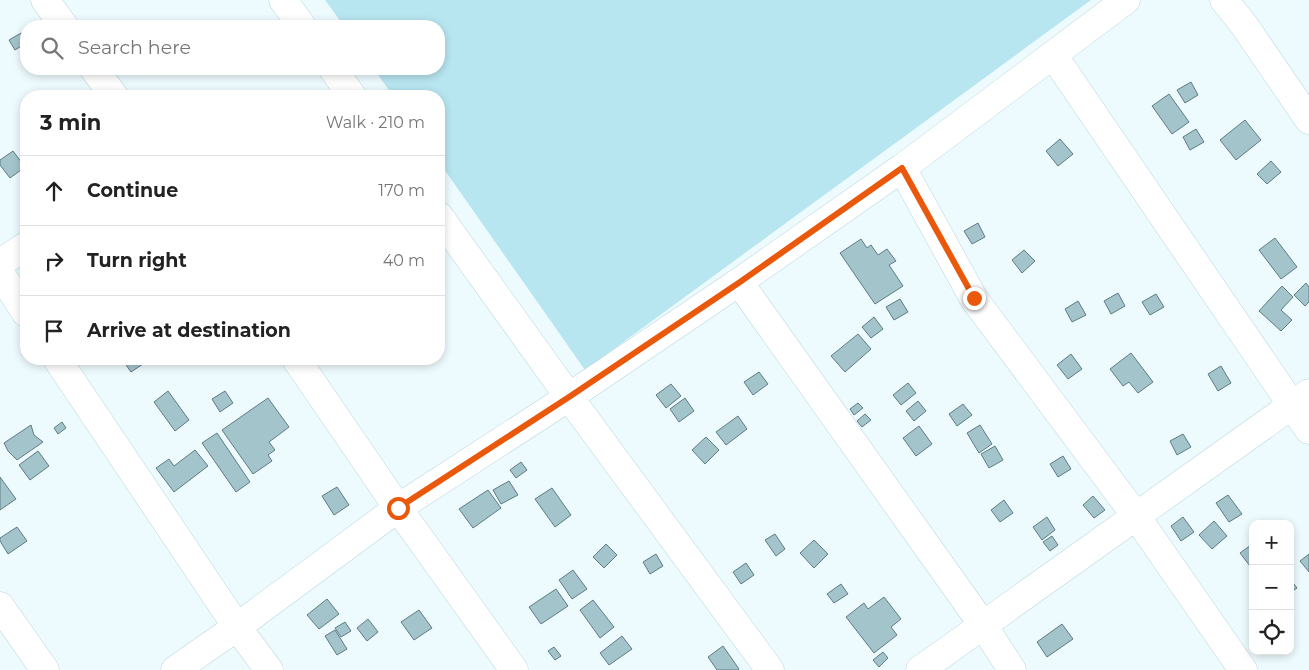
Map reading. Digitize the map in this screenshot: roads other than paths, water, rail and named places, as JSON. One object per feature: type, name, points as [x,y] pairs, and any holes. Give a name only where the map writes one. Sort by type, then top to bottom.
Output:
[{"type":"street","points":[[45,0],[60,20]]},
{"type":"street","points":[[283,0],[298,20]]},
{"type":"street","points":[[175,670],[237,627],[398,508],[569,397],[740,282],[902,168],[1126,0]]},
{"type":"street","points":[[1224,0],[1244,24],[1309,120]]},
{"type":"street","points":[[1053,55],[1300,398],[1309,430]]},
{"type":"street","points":[[98,75],[110,90]]},
{"type":"street","points":[[337,75],[348,90]]},
{"type":"street","points":[[902,168],[974,298],[1136,516],[1244,670]]},
{"type":"street","points":[[445,224],[569,397],[770,670]]},
{"type":"street","points":[[0,263],[20,250]]},
{"type":"street","points":[[0,274],[20,304]]},
{"type":"street","points":[[740,282],[983,625],[1012,670]]},
{"type":"street","points":[[61,365],[237,627],[269,670]]},
{"type":"street","points":[[300,365],[398,508],[514,670]]},
{"type":"street","points":[[920,670],[1300,398]]},
{"type":"street","points":[[0,606],[45,670]]}]
